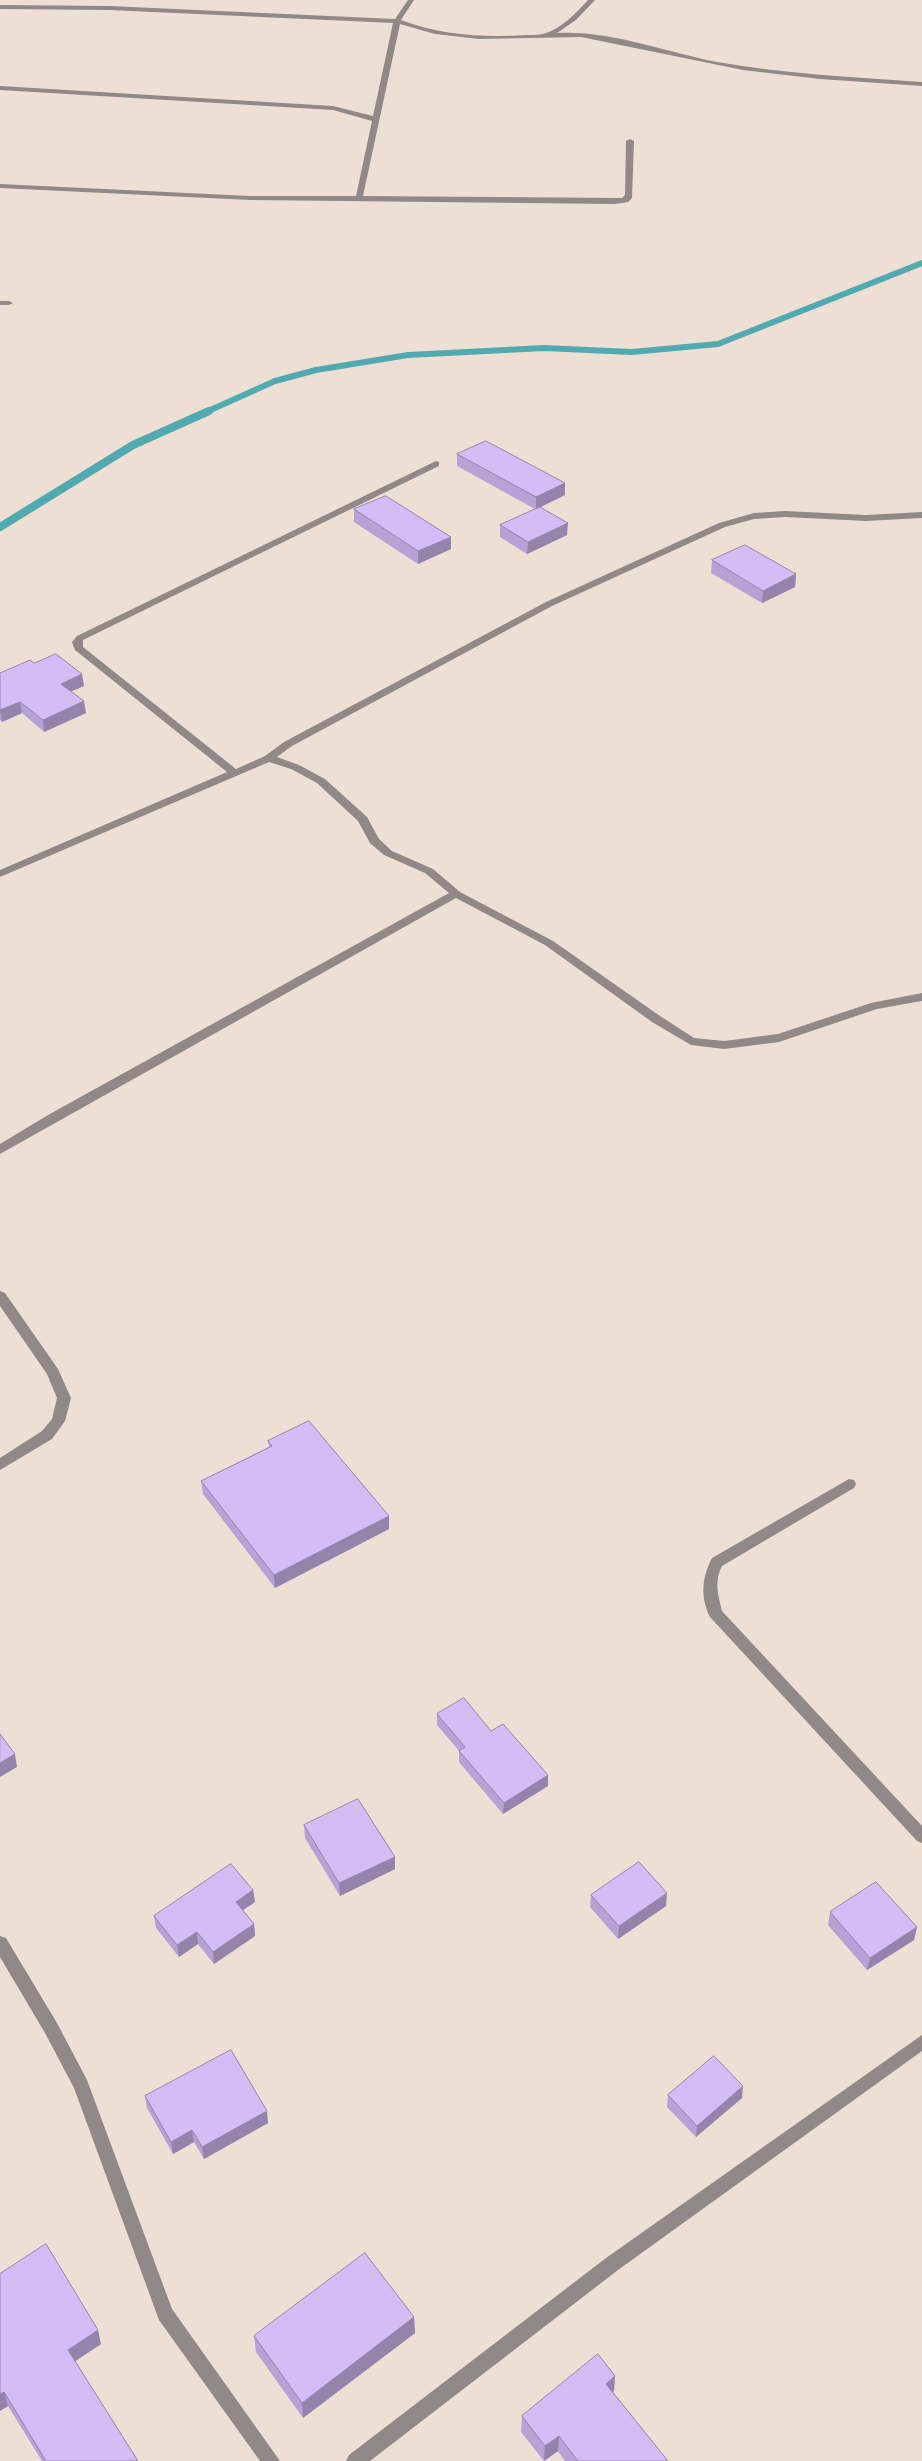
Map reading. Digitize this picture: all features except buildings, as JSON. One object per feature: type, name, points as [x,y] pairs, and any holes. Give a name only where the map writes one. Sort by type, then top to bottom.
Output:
[{"type":"street","points":[[108,8],[114,0]]},
{"type":"street","points":[[359,198],[397,21],[411,0]]},
{"type":"street","points":[[550,34],[574,19],[592,0]]},
{"type":"street","points":[[0,7],[108,8],[397,21],[410,27],[474,36],[506,38],[550,34],[610,40],[718,64],[829,78],[922,84]]},
{"type":"street","points":[[0,88],[333,108],[353,112],[376,120]]},
{"type":"street","points":[[0,186],[250,198],[615,202],[624,200],[629,196],[630,141]]},
{"type":"street","points":[[235,773],[78,648],[77,642],[80,638],[436,464]]},
{"type":"street","points":[[0,874],[269,758],[288,744],[549,604],[722,525],[754,516],[785,514],[866,518],[922,515]]},
{"type":"street","points":[[269,758],[295,767],[320,781],[363,819],[374,841],[388,853],[429,871],[456,894],[549,943],[648,1014],[691,1041],[724,1045],[779,1038],[875,1006],[922,997]]},
{"type":"street","points":[[0,1150],[60,1114],[456,894]]},
{"type":"street","points":[[0,1296],[53,1372],[64,1398],[58,1421],[47,1435],[0,1465]]},
{"type":"street","points":[[849,1484],[717,1562],[709,1575],[710,1591],[715,1613],[922,1836]]},
{"type":"street","points":[[0,1943],[52,2028],[81,2085],[165,2314],[271,2461]]},
{"type":"street","points":[[356,2461],[612,2264],[922,2042]]},
{"type":"waterway","points":[[206,412],[275,381],[316,370],[408,355],[544,348],[632,352],[718,344],[922,263]]},
{"type":"waterway","points":[[0,527],[133,445],[209,411]]}]
